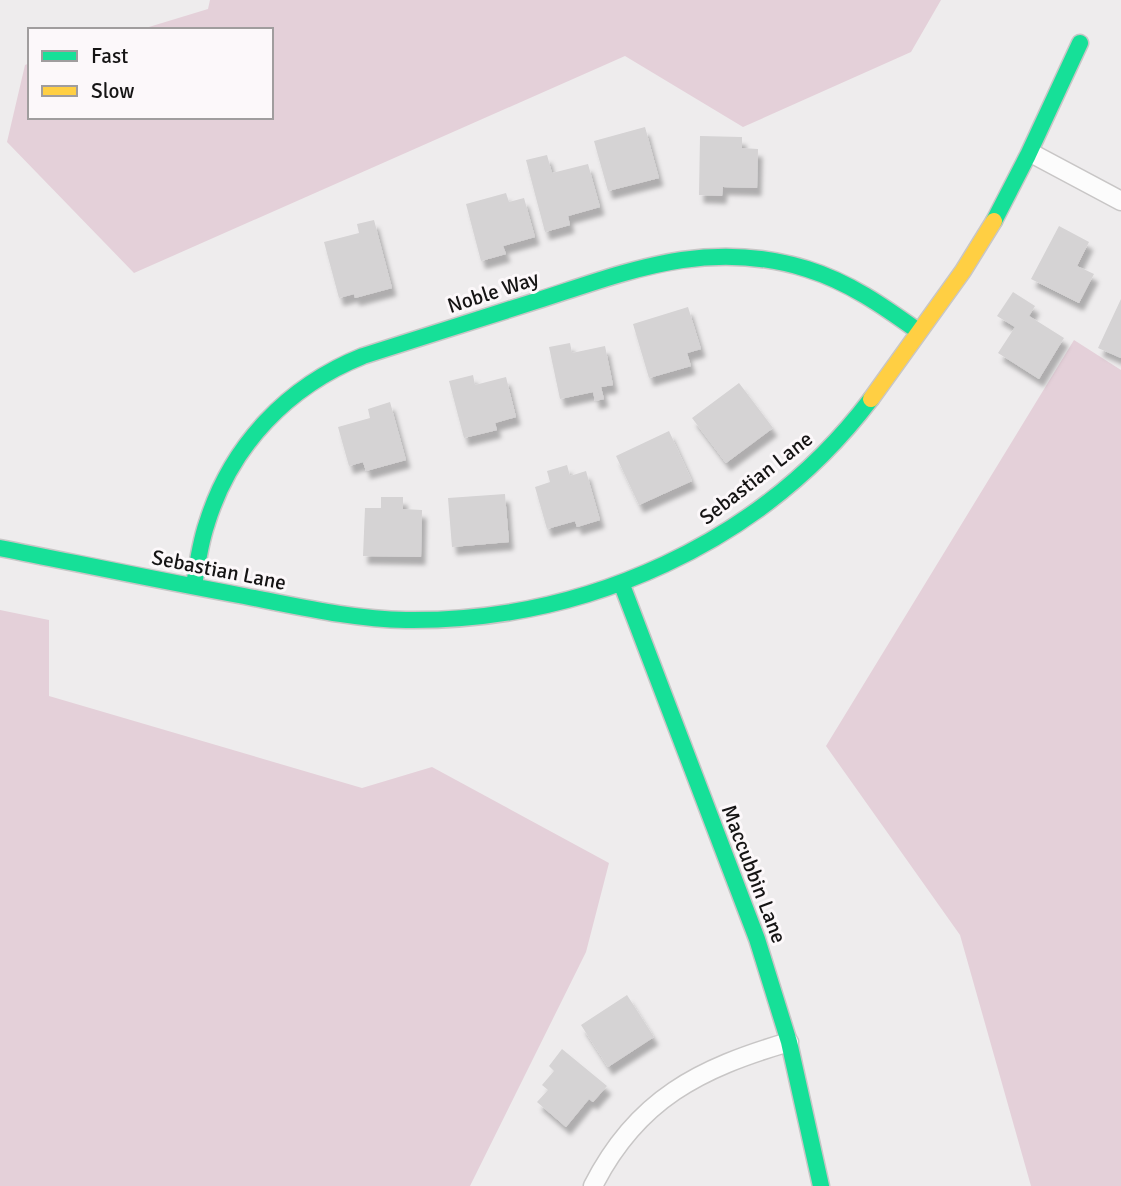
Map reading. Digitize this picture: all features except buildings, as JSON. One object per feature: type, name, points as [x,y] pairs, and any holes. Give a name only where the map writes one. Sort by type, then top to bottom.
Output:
[{"type":"street","name":"Sebastian Lane","points":[[0,548],[337,614],[405,620],[454,619],[508,613],[622,586],[702,546],[752,513],[793,481],[834,443],[870,400],[968,262],[1031,153],[1080,43]]},
{"type":"street","points":[[1031,153],[1121,201]]},
{"type":"street","name":"Noble Way","points":[[194,586],[201,540],[210,513],[222,486],[262,425],[307,385],[332,369],[363,356],[648,265],[681,258],[718,256],[776,261],[831,277],[858,290],[918,331]]},
{"type":"street","name":"Maccubbin Lane","points":[[622,586],[757,939],[789,1042],[821,1186]]},
{"type":"street","points":[[593,1186],[607,1160],[636,1123],[674,1091],[714,1067],[739,1056],[789,1042]]},
{"type":"shaded area","points":[[210,0],[941,0],[911,52],[743,127],[625,56],[134,273],[7,142],[25,65],[28,64],[28,119],[273,119],[273,28],[146,28],[208,9]]},
{"type":"shaded area","points":[[1074,340],[1121,370],[1121,1186],[1031,1186],[960,935],[826,746]]},
{"type":"shaded area","points":[[0,610],[49,620],[49,696],[362,788],[432,767],[609,863],[586,952],[470,1186],[0,1186]]},
{"type":"traffic: fast","points":[[994,221],[1080,43]]},
{"type":"traffic: fast","points":[[194,586],[207,523],[231,468],[247,444],[287,401],[310,384],[363,356],[604,279],[669,262],[702,258],[771,260],[822,274],[879,304],[918,331]]},
{"type":"traffic: fast","points":[[0,548],[345,615],[406,620],[473,617],[539,607],[603,589],[665,564],[723,533],[778,495],[827,450],[871,399]]},
{"type":"traffic: fast","points":[[622,585],[757,939],[789,1042],[821,1186]]},
{"type":"traffic: slow","points":[[871,399],[963,271],[994,221]]}]
